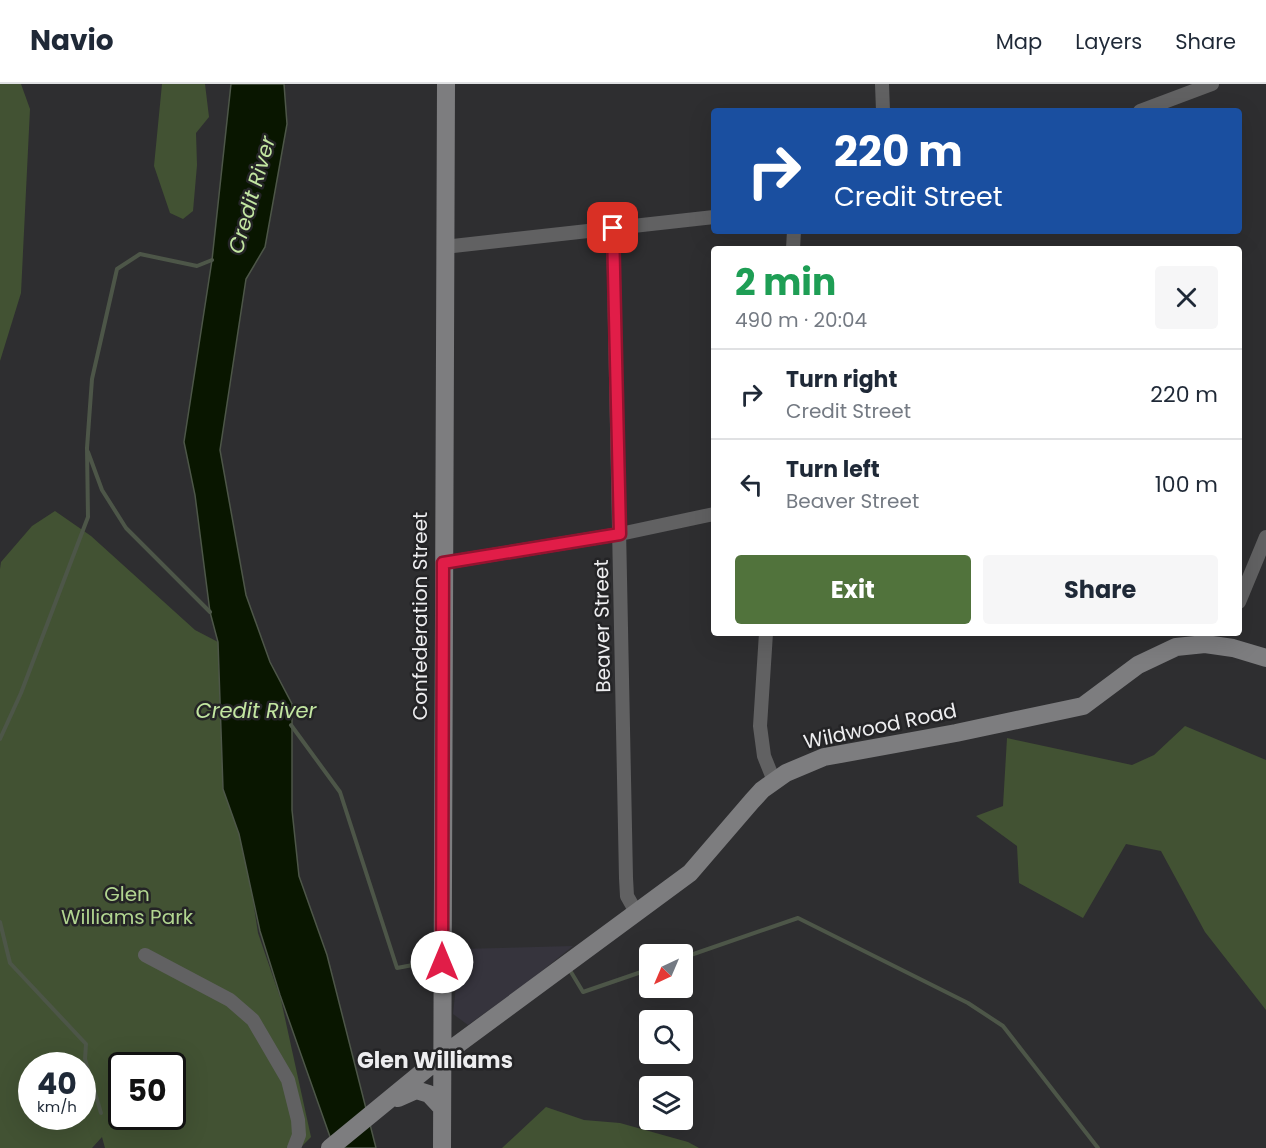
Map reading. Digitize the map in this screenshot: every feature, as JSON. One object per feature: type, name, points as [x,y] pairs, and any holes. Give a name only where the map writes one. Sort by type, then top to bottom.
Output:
[{"type":"main road","name":"Confederation Street","points":[[442,1148],[446,84]]},
{"type":"main road","name":"Wildwood Road","points":[[330,1148],[442,1056],[690,873],[752,801],[774,781],[807,762],[824,756],[956,733],[1083,706],[1138,665],[1176,647],[1223,640],[1233,648],[1266,658]]},
{"type":"main road","points":[[379,1108],[416,1090],[429,1095],[442,1108]]},
{"type":"street","points":[[882,84],[883,108]]},
{"type":"street","points":[[1148,108],[1212,84]]},
{"type":"street","points":[[444,247],[711,217]]},
{"type":"street","name":"Beaver Street","points":[[613,228],[626,878],[627,896],[636,912]]},
{"type":"street","points":[[443,563],[620,534],[711,515]]},
{"type":"street","points":[[1242,595],[1266,537]]},
{"type":"street","points":[[766,636],[760,726],[765,756],[774,781]]},
{"type":"street","points":[[144,955],[230,1000],[253,1020],[288,1080],[298,1120],[299,1135],[294,1148]]},
{"type":"shaded area","points":[[573,946],[527,983],[468,1025],[453,1014],[460,949]]},
{"type":"green space","points":[[0,84],[21,84],[30,109],[21,293],[0,361]]},
{"type":"green space","points":[[162,84],[205,84],[209,117],[196,133],[197,165],[193,211],[183,219],[170,213],[154,166]]},
{"type":"green space","name":"Glen Williams Park","points":[[55,511],[91,536],[195,630],[218,642],[223,788],[239,834],[244,841],[258,933],[281,1000],[311,1137],[300,1148],[105,1148],[102,1137],[92,1148],[0,1148],[1,562],[32,526]]},
{"type":"green space","points":[[1185,726],[1266,760],[1266,1010],[1205,932],[1161,851],[1126,844],[1083,918],[1019,883],[1017,846],[976,816],[1003,806],[1007,738],[1132,765],[1154,755]]},
{"type":"green space","points":[[546,1107],[584,1120],[620,1123],[688,1142],[699,1148],[502,1148]]},
{"type":"water","name":"Credit River","points":[[231,84],[284,84],[287,124],[265,247],[246,279],[220,450],[246,595],[270,662],[292,704],[292,810],[299,876],[327,955],[376,1148],[334,1148],[260,931],[239,834],[223,789],[218,642],[210,612],[195,495],[184,442],[212,260]]},
{"type":"waterway","points":[[0,739],[21,693],[88,517],[87,448],[92,379],[117,269],[140,254],[197,266],[212,260]]},
{"type":"waterway","points":[[88,452],[102,490],[126,528],[210,612]]},
{"type":"waterway","points":[[291,725],[340,792],[397,968],[418,964]]},
{"type":"waterway","points":[[693,954],[798,918],[968,1003],[1003,1026],[1098,1148]]},
{"type":"waterway","points":[[0,922],[10,963],[86,1044],[85,1059],[101,1113]]},
{"type":"waterway","points":[[571,972],[583,992],[639,973]]},
{"type":"district","name":"Glen Williams","points":[[435,1060]]},
{"type":"route","points":[[442,962],[443,563],[620,534],[613,228]]}]
